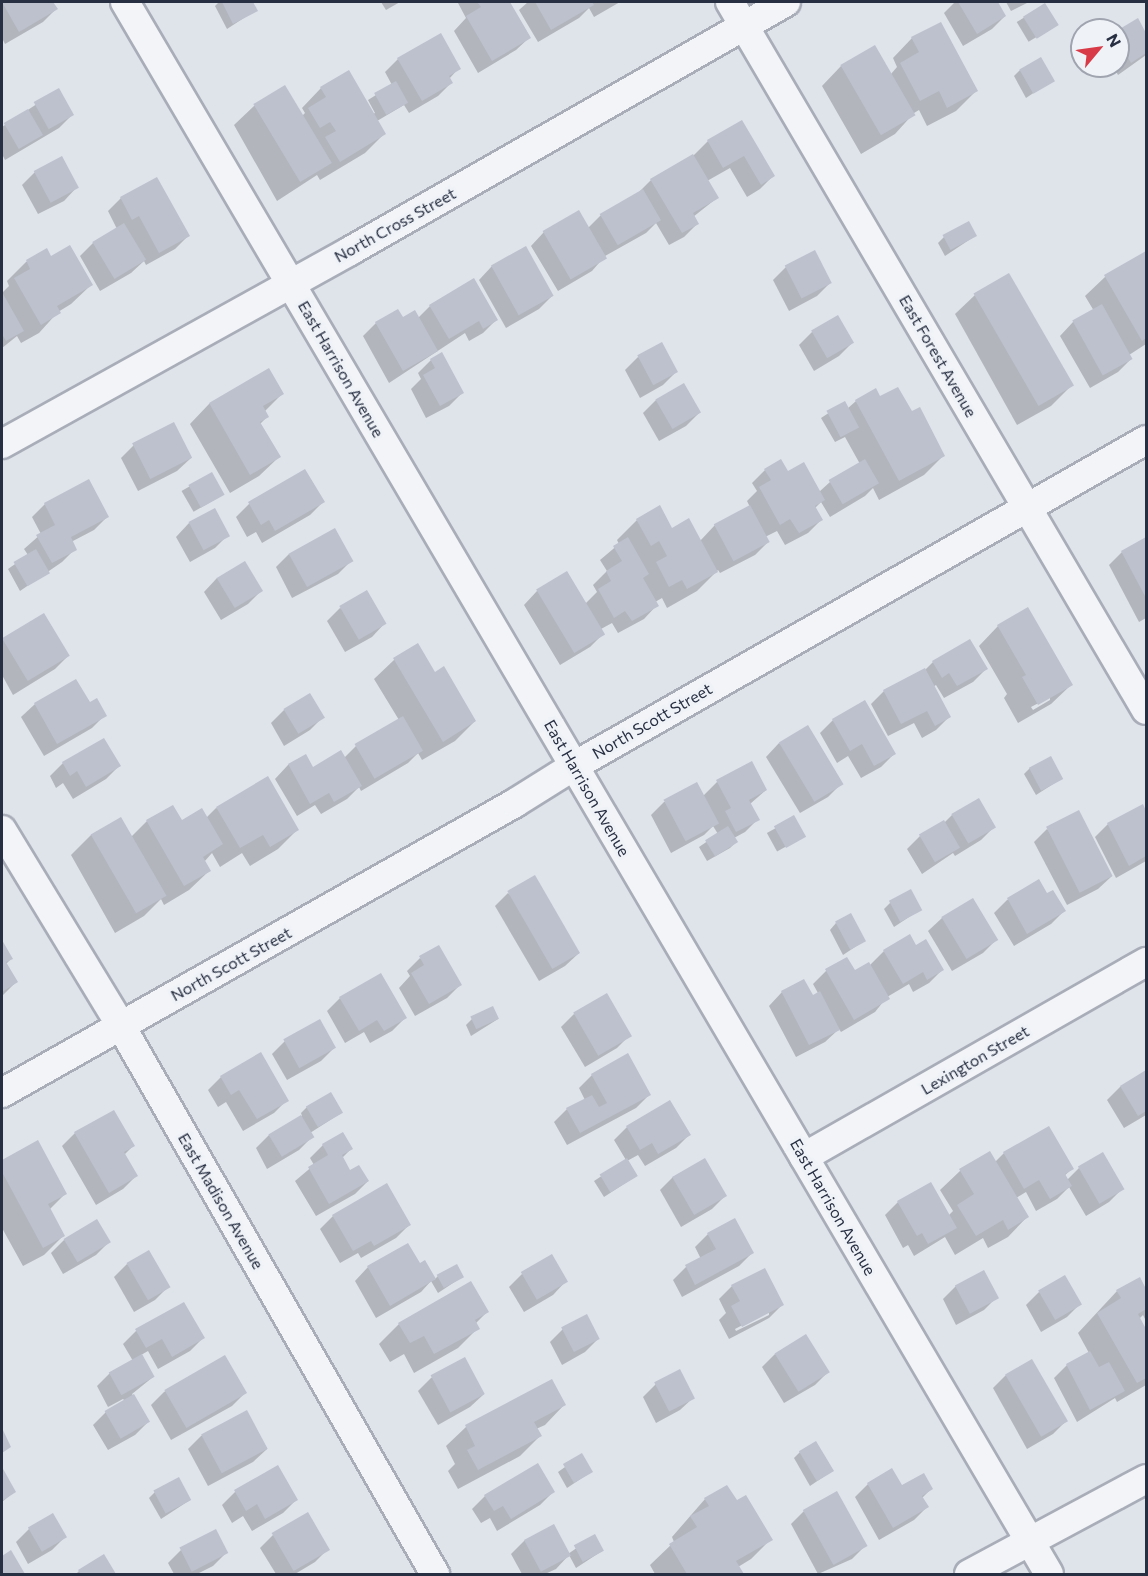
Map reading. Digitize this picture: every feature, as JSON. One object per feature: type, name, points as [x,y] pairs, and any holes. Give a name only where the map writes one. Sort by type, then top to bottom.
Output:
[{"type":"street","name":"East Harrison Avenue","points":[[125,2],[1049,1575]]},
{"type":"street","name":"North Cross Street","points":[[2,444],[290,283],[737,13],[786,2]]},
{"type":"street","name":"East Forest Avenue","points":[[737,13],[1146,710]]},
{"type":"street","name":"North Scott Street","points":[[2,1093],[515,803],[573,765],[1146,440]]},
{"type":"street","name":"East Madison Avenue","points":[[2,830],[121,1026],[435,1575]]},
{"type":"street","name":"Lexington Street","points":[[804,1157],[1146,962]]},
{"type":"street","points":[[969,1575],[1146,1479]]},
{"type":"building","points":[[2,2],[53,2],[58,9],[19,32]]},
{"type":"building","points":[[222,2],[253,2],[258,11],[233,24]]},
{"type":"building","points":[[477,2],[510,2],[531,38],[492,61],[466,16],[481,7]]},
{"type":"building","points":[[535,2],[592,2],[594,5],[551,30]]},
{"type":"building","points":[[958,2],[998,2],[1006,16],[977,34]]},
{"type":"building","points":[[1045,3],[1059,25],[1037,39],[1023,17]]},
{"type":"building","points":[[1138,18],[1146,33],[1146,53],[1131,63],[1130,61],[1130,23]]},
{"type":"building","points":[[941,22],[978,91],[947,108],[939,91],[920,101],[900,63],[919,52],[911,37]]},
{"type":"building","points":[[441,33],[461,69],[449,76],[453,83],[422,101],[397,58]]},
{"type":"building","points":[[875,45],[916,115],[881,135],[840,65]]},
{"type":"building","points":[[1041,57],[1055,81],[1033,94],[1019,70]]},
{"type":"building","points":[[349,70],[386,134],[340,162],[325,137],[336,131],[330,122],[320,128],[308,108],[326,97],[320,87]]},
{"type":"building","points":[[396,81],[408,103],[386,115],[374,93]]},
{"type":"building","points":[[285,85],[332,163],[300,182],[253,104]]},
{"type":"building","points":[[59,88],[74,115],[49,129],[34,102]]},
{"type":"building","points":[[28,109],[43,135],[19,149],[4,123]]},
{"type":"building","points":[[742,120],[775,176],[761,185],[744,156],[723,168],[707,140]]},
{"type":"building","points":[[693,154],[719,198],[693,213],[699,224],[682,233],[650,179]]},
{"type":"building","points":[[62,156],[79,188],[51,203],[34,171]]},
{"type":"building","points":[[157,177],[190,236],[159,253],[139,216],[132,220],[120,197]]},
{"type":"building","points":[[643,189],[661,220],[618,245],[600,214]]},
{"type":"building","points":[[579,210],[607,258],[571,279],[543,231]]},
{"type":"building","points":[[969,221],[977,236],[950,250],[943,235]]},
{"type":"building","points":[[124,223],[146,260],[114,279],[92,242]]},
{"type":"building","points":[[70,245],[93,285],[57,306],[61,313],[41,325],[14,278],[30,269],[26,260],[47,248],[51,256]]},
{"type":"building","points":[[526,246],[554,296],[519,315],[491,265]]},
{"type":"building","points":[[815,250],[832,283],[802,298],[785,265]]},
{"type":"building","points":[[1146,251],[1146,338],[1142,341],[1104,275]]},
{"type":"building","points":[[1009,273],[1074,386],[1038,406],[973,294]]},
{"type":"building","points":[[474,278],[498,320],[483,329],[479,321],[449,339],[429,305]]},
{"type":"building","points":[[2,292],[24,331],[6,341],[2,334]]},
{"type":"building","points":[[1102,304],[1133,359],[1103,376],[1072,320]]},
{"type":"building","points":[[398,309],[403,317],[415,310],[438,351],[403,371],[375,322]]},
{"type":"building","points":[[838,315],[854,343],[827,358],[811,330]]},
{"type":"building","points":[[662,342],[678,372],[653,385],[637,355]]},
{"type":"building","points":[[442,352],[464,393],[440,406],[423,375],[435,368],[430,359]]},
{"type":"building","points":[[269,368],[284,394],[263,406],[269,417],[260,422],[281,457],[250,475],[209,403]]},
{"type":"building","points":[[684,383],[701,412],[672,429],[655,400]]},
{"type":"building","points":[[898,387],[912,411],[920,407],[945,456],[899,481],[855,400],[876,388],[880,396]]},
{"type":"building","points":[[845,401],[859,427],[841,437],[826,411]]},
{"type":"building","points":[[174,422],[192,458],[150,479],[132,443]]},
{"type":"building","points":[[781,459],[788,471],[804,462],[825,500],[815,506],[823,520],[799,533],[790,519],[780,525],[759,487],[771,480],[764,469]]},
{"type":"building","points":[[865,459],[879,483],[843,504],[829,480]]},
{"type":"building","points":[[305,469],[325,502],[275,531],[269,520],[261,525],[248,502]]},
{"type":"building","points":[[212,472],[225,495],[201,508],[188,485]]},
{"type":"building","points":[[89,479],[109,517],[71,537],[77,550],[52,563],[36,535],[55,525],[44,503]]},
{"type":"building","points":[[660,505],[672,528],[689,518],[718,572],[687,589],[682,580],[669,587],[656,562],[667,556],[659,541],[651,546],[636,519]]},
{"type":"building","points":[[750,505],[770,542],[734,561],[714,524]]},
{"type":"building","points":[[215,508],[230,536],[204,550],[189,522]]},
{"type":"building","points":[[335,528],[353,561],[307,587],[289,554]]},
{"type":"building","points":[[628,537],[649,574],[643,578],[659,606],[632,621],[625,611],[614,618],[598,589],[611,581],[606,571],[622,561],[613,546]]},
{"type":"building","points":[[1146,537],[1146,598],[1121,551]]},
{"type":"building","points":[[36,549],[50,573],[27,586],[13,562]]},
{"type":"building","points":[[245,561],[263,591],[235,608],[217,578]]},
{"type":"building","points":[[567,571],[605,634],[574,653],[536,590]]},
{"type":"building","points":[[367,590],[387,624],[359,640],[339,606]]},
{"type":"building","points":[[1028,607],[1073,685],[1038,705],[1022,677],[1026,675],[997,625]]},
{"type":"building","points":[[44,613],[70,656],[28,681],[2,638]]},
{"type":"building","points":[[970,639],[988,669],[957,686],[949,673],[942,678],[932,661]]},
{"type":"building","points":[[418,643],[435,672],[444,666],[476,721],[443,742],[393,658]]},
{"type":"building","points":[[925,668],[951,717],[935,726],[927,711],[901,724],[883,690]]},
{"type":"building","points":[[76,679],[90,702],[97,698],[107,716],[57,744],[34,703]]},
{"type":"building","points":[[310,693],[325,718],[298,734],[283,709]]},
{"type":"building","points":[[865,700],[896,754],[874,766],[862,744],[850,751],[832,719]]},
{"type":"building","points":[[403,716],[423,751],[375,779],[355,744]]},
{"type":"building","points":[[808,725],[844,784],[814,802],[779,743]]},
{"type":"building","points":[[104,738],[121,766],[86,787],[77,771],[70,776],[62,762]]},
{"type":"building","points":[[341,750],[362,786],[334,802],[329,793],[310,804],[288,764],[306,754],[313,767]]},
{"type":"building","points":[[1051,756],[1063,779],[1041,791],[1029,768]]},
{"type":"building","points":[[752,761],[767,790],[749,800],[760,820],[736,832],[725,811],[731,808],[716,780]]},
{"type":"building","points":[[268,776],[299,830],[270,847],[263,835],[240,848],[216,807]]},
{"type":"building","points":[[697,782],[719,823],[686,841],[663,800]]},
{"type":"building","points":[[979,798],[996,827],[968,843],[951,814]]},
{"type":"building","points":[[1143,804],[1146,811],[1146,856],[1129,866],[1107,823]]},
{"type":"building","points":[[173,805],[182,820],[202,808],[223,844],[203,857],[211,871],[184,886],[146,820]]},
{"type":"building","points":[[1079,810],[1113,876],[1080,893],[1046,827]]},
{"type":"building","points":[[794,815],[806,837],[786,848],[774,826]]},
{"type":"building","points":[[121,817],[166,896],[136,913],[91,834]]},
{"type":"building","points":[[944,820],[960,848],[935,862],[919,834]]},
{"type":"building","points":[[728,826],[738,842],[715,856],[705,840]]},
{"type":"building","points":[[535,875],[580,953],[552,969],[507,891]]},
{"type":"building","points":[[1039,879],[1047,893],[1053,890],[1066,911],[1027,934],[1007,898]]},
{"type":"building","points":[[911,889],[922,910],[900,922],[889,901]]},
{"type":"building","points":[[973,898],[998,940],[967,959],[941,917]]},
{"type":"building","points":[[851,913],[866,941],[850,950],[835,921]]},
{"type":"building","points":[[910,934],[916,945],[926,939],[944,970],[927,980],[923,972],[903,984],[883,950]]},
{"type":"building","points":[[2,940],[13,959],[6,962],[18,982],[2,992]]},
{"type":"building","points":[[439,945],[462,985],[429,1004],[411,973],[424,965],[419,956]]},
{"type":"building","points":[[847,957],[855,970],[869,962],[890,999],[854,1020],[825,969]]},
{"type":"building","points":[[381,973],[407,1018],[384,1031],[377,1020],[359,1031],[339,997]]},
{"type":"building","points":[[804,979],[813,995],[820,991],[840,1030],[809,1045],[781,991]]},
{"type":"building","points":[[607,993],[632,1036],[598,1056],[573,1013]]},
{"type":"building","points":[[493,1006],[499,1019],[476,1029],[470,1017]]},
{"type":"building","points":[[320,1019],[336,1048],[299,1068],[283,1039]]},
{"type":"building","points":[[261,1052],[289,1101],[257,1119],[239,1090],[231,1095],[220,1076]]},
{"type":"building","points":[[628,1053],[651,1095],[580,1133],[566,1108],[592,1095],[599,1107],[607,1103],[591,1074]]},
{"type":"building","points":[[1146,1070],[1146,1111],[1138,1116],[1120,1086]]},
{"type":"building","points":[[331,1092],[343,1113],[318,1127],[306,1106]]},
{"type":"building","points":[[670,1100],[691,1135],[658,1154],[652,1143],[640,1150],[626,1126]]},
{"type":"building","points":[[114,1110],[135,1146],[124,1152],[138,1176],[109,1193],[74,1132]]},
{"type":"building","points":[[301,1115],[314,1137],[282,1157],[268,1135]]},
{"type":"building","points":[[1049,1126],[1074,1169],[1065,1174],[1072,1186],[1050,1199],[1039,1180],[1024,1189],[1003,1152]]},
{"type":"building","points":[[343,1132],[353,1149],[342,1155],[350,1170],[359,1165],[369,1181],[329,1204],[308,1167],[328,1155],[322,1144]]},
{"type":"building","points":[[38,1140],[67,1194],[48,1204],[65,1236],[43,1248],[2,1172],[2,1160]]},
{"type":"building","points":[[990,1151],[1029,1217],[1008,1230],[1003,1220],[976,1236],[957,1205],[974,1194],[959,1169]]},
{"type":"building","points":[[1103,1152],[1124,1189],[1099,1204],[1078,1166]]},
{"type":"building","points":[[627,1158],[638,1176],[610,1192],[600,1174]]},
{"type":"building","points":[[705,1158],[727,1196],[694,1215],[672,1177]]},
{"type":"building","points":[[931,1182],[957,1228],[928,1244],[922,1233],[917,1236],[897,1201]]},
{"type":"building","points":[[387,1183],[411,1225],[374,1246],[371,1241],[353,1251],[332,1215]]},
{"type":"building","points":[[735,1218],[754,1253],[695,1285],[685,1265],[716,1249],[707,1233]]},
{"type":"building","points":[[97,1219],[111,1242],[77,1262],[64,1239]]},
{"type":"building","points":[[408,1243],[420,1263],[425,1260],[436,1279],[390,1306],[367,1266]]},
{"type":"building","points":[[149,1250],[170,1287],[148,1300],[126,1263]]},
{"type":"building","points":[[552,1254],[568,1282],[537,1300],[521,1272]]},
{"type":"building","points":[[457,1264],[464,1277],[444,1288],[437,1275]]},
{"type":"building","points":[[765,1268],[784,1305],[742,1327],[731,1306],[740,1301],[731,1285]]},
{"type":"building","points":[[984,1270],[999,1298],[970,1314],[955,1285]]},
{"type":"building","points":[[1065,1275],[1082,1304],[1055,1320],[1038,1290]]},
{"type":"building","points":[[1140,1277],[1146,1289],[1146,1309],[1138,1314],[1146,1329],[1146,1378],[1137,1383],[1097,1313],[1121,1298],[1116,1290]]},
{"type":"building","points":[[471,1281],[489,1312],[475,1320],[480,1329],[434,1354],[424,1336],[410,1343],[398,1323]]},
{"type":"building","points":[[184,1302],[205,1338],[172,1357],[162,1339],[146,1348],[135,1329]]},
{"type":"building","points":[[587,1314],[600,1339],[574,1352],[561,1327]]},
{"type":"building","points":[[806,1334],[830,1372],[798,1392],[775,1354]]},
{"type":"building","points":[[1090,1351],[1099,1367],[1109,1362],[1125,1391],[1090,1410],[1066,1364]]},
{"type":"building","points":[[142,1354],[155,1377],[121,1395],[109,1372]]},
{"type":"building","points":[[225,1355],[247,1393],[186,1428],[164,1390]]},
{"type":"building","points":[[465,1357],[485,1394],[450,1412],[431,1375]]},
{"type":"building","points":[[1032,1359],[1068,1421],[1041,1437],[1005,1374]]},
{"type":"building","points":[[680,1369],[695,1398],[669,1412],[654,1382]]},
{"type":"building","points":[[552,1379],[566,1405],[534,1422],[542,1436],[478,1470],[467,1450],[475,1446],[465,1425]]},
{"type":"building","points":[[134,1394],[150,1422],[121,1439],[105,1411]]},
{"type":"building","points":[[247,1410],[268,1449],[222,1473],[201,1434]]},
{"type":"building","points":[[2,1428],[11,1447],[2,1453]]},
{"type":"building","points":[[816,1441],[834,1471],[817,1481],[799,1451]]},
{"type":"building","points":[[582,1453],[593,1472],[574,1483],[563,1464]]},
{"type":"building","points":[[538,1463],[555,1492],[511,1519],[503,1506],[494,1511],[484,1495]]},
{"type":"building","points":[[278,1465],[298,1500],[265,1519],[257,1504],[246,1511],[234,1490]]},
{"type":"building","points":[[2,1467],[16,1492],[2,1501]]},
{"type":"building","points":[[892,1468],[902,1485],[924,1473],[933,1489],[922,1496],[929,1507],[893,1528],[867,1483]]},
{"type":"building","points":[[179,1477],[191,1500],[166,1514],[153,1491]]},
{"type":"building","points":[[727,1485],[737,1500],[746,1495],[773,1540],[736,1561],[744,1574],[687,1574],[669,1544],[697,1527],[690,1516],[709,1506],[704,1498]]},
{"type":"building","points":[[837,1491],[868,1546],[833,1565],[803,1510]]},
{"type":"building","points":[[308,1512],[330,1550],[294,1571],[272,1533]]},
{"type":"building","points":[[53,1513],[67,1537],[42,1552],[28,1528]]},
{"type":"building","points":[[554,1524],[571,1556],[541,1572],[524,1540]]},
{"type":"building","points":[[216,1529],[228,1553],[192,1572],[179,1548]]},
{"type":"building","points":[[595,1534],[604,1551],[583,1562],[574,1545]]},
{"type":"building","points":[[11,1550],[25,1574],[2,1574],[2,1556]]},
{"type":"building","points":[[104,1554],[116,1574],[81,1574],[78,1570]]}]
